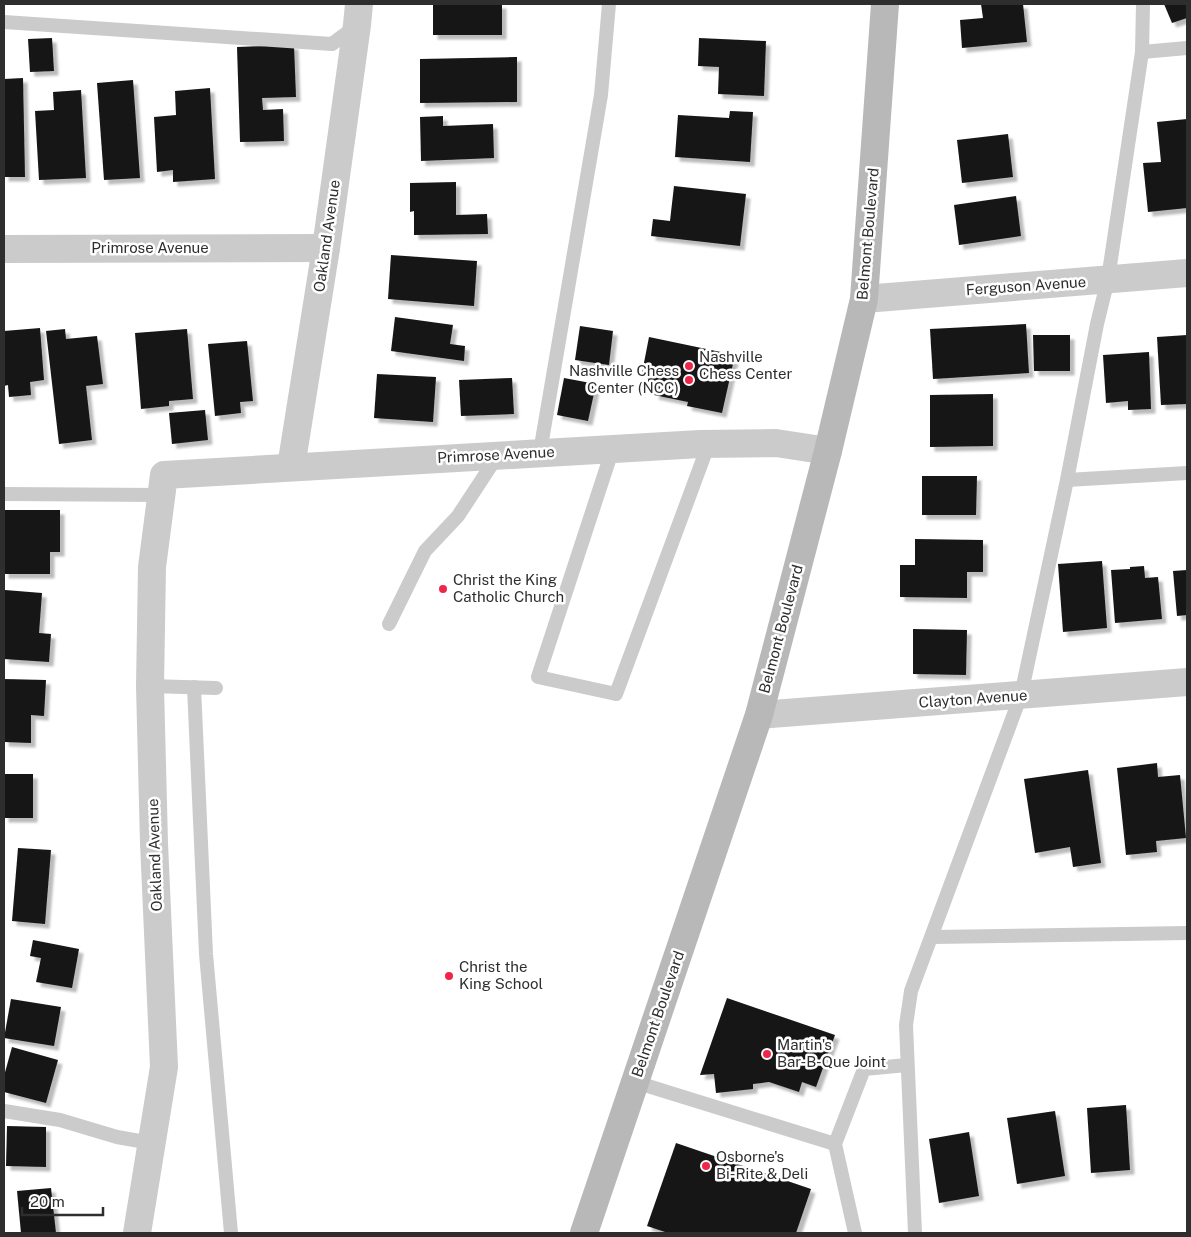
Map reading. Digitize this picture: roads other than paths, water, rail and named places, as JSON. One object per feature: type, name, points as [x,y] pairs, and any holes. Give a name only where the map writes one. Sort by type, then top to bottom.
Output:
[{"type":"street","name":"Belmont Boulevard","points":[[584,1233],[759,715],[828,451],[864,298],[885,4]]},
{"type":"street","name":"Oakland Avenue","points":[[291,467],[326,248],[358,14]]},
{"type":"street","name":"Primrose Avenue","points":[[4,249],[326,248]]},
{"type":"street","name":"Ferguson Avenue","points":[[864,298],[1187,274]]},
{"type":"street","name":"Primrose Avenue","points":[[162,485],[291,467],[709,443],[776,442],[828,451]]},
{"type":"street","name":"Oakland Avenue","points":[[137,1233],[164,1067],[154,843],[150,686],[152,567],[162,485]]},
{"type":"street","name":"Clayton Avenue","points":[[759,715],[1187,682]]},
{"type":"lane","points":[[540,452],[601,95],[609,4]]},
{"type":"lane","points":[[915,1233],[906,1025],[911,991],[1021,695],[1067,480],[1097,324],[1108,279],[1142,52],[1143,4]]},
{"type":"lane","points":[[4,22],[332,44],[358,14]]},
{"type":"lane","points":[[1142,52],[1187,48]]},
{"type":"lane","points":[[613,448],[538,677],[616,694],[709,443]]},
{"type":"lane","points":[[389,624],[425,551],[458,516],[498,455]]},
{"type":"lane","points":[[1067,480],[1187,473]]},
{"type":"lane","points":[[4,494],[162,485]]},
{"type":"lane","points":[[150,686],[216,688]]},
{"type":"lane","points":[[194,687],[206,954],[231,1233]]},
{"type":"lane","points":[[932,937],[1187,933]]},
{"type":"lane","points":[[855,1233],[835,1144],[864,1069],[907,1065]]},
{"type":"lane","points":[[635,1082],[835,1144]]},
{"type":"lane","points":[[4,1111],[60,1120],[117,1138],[152,1143]]},
{"type":"place","name":"Nashville Chess Center","points":[[689,366]]},
{"type":"place","name":"Nashville Chess Center (NCC)","points":[[689,380]]},
{"type":"place","name":"Christ the King Catholic Church","points":[[443,589]]},
{"type":"place","name":"Christ the King School","points":[[449,976]]},
{"type":"place","name":"Martin's Bar-B-Que Joint","points":[[767,1054]]},
{"type":"place","name":"Osborne's Bi-Rite & Deli","points":[[706,1166]]}]
